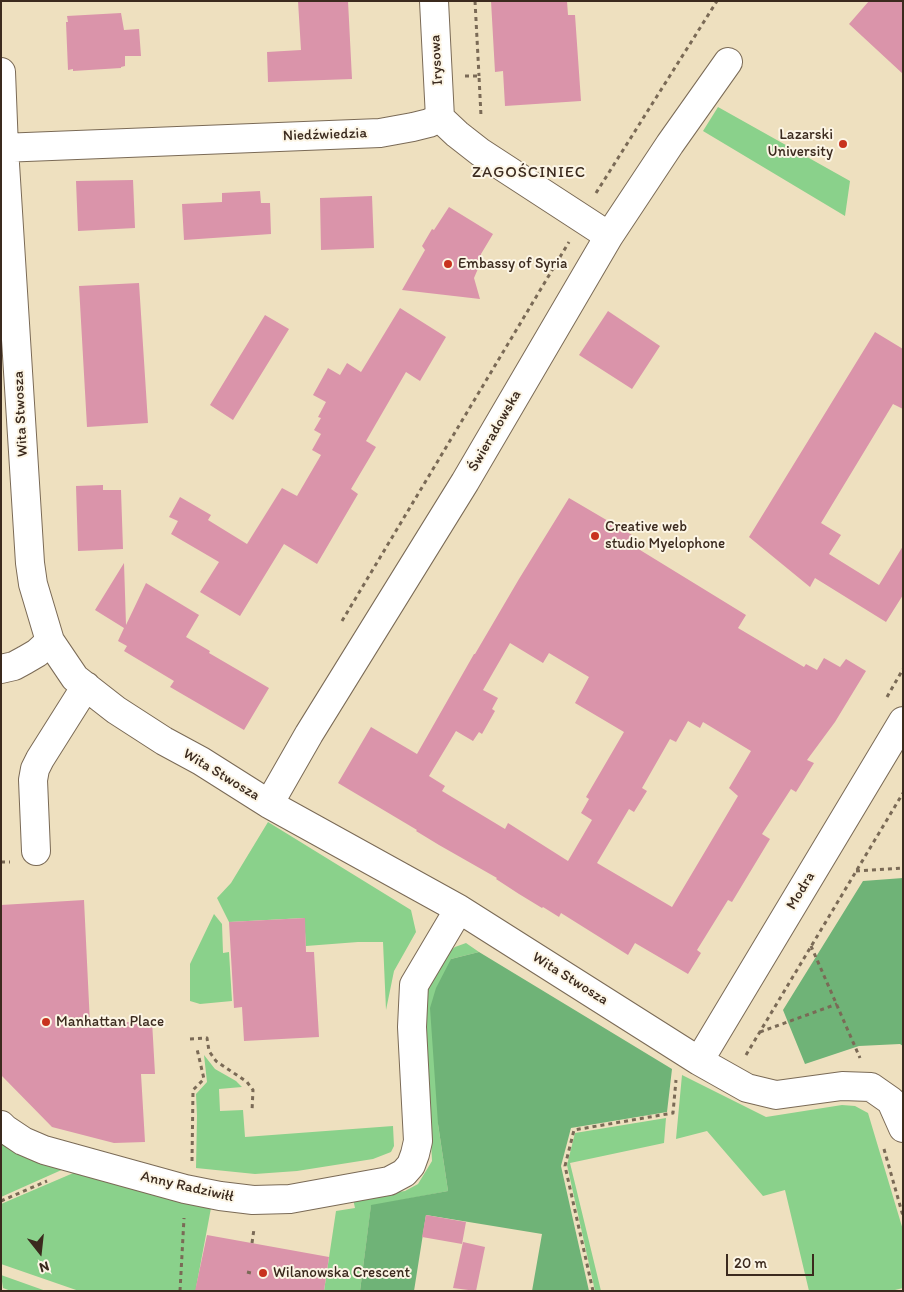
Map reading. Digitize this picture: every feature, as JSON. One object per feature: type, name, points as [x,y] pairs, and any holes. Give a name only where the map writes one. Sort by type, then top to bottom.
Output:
[{"type":"street","name":"Irysowa","points":[[434,1],[440,118]]},
{"type":"street","name":"Świeradowska","points":[[270,804],[309,734],[465,482],[610,236],[670,144],[728,62]]},
{"type":"street","name":"Wita Stwosza","points":[[1,72],[3,148],[30,563],[33,584],[50,641],[76,678],[116,710],[156,736],[201,761],[270,804],[459,909],[694,1057],[747,1088],[776,1095],[842,1086],[871,1087]]},
{"type":"street","name":"Niedźwiedzia","points":[[3,148],[380,133],[429,123],[440,118]]},
{"type":"street","points":[[440,118],[480,152],[610,236]]},
{"type":"street","points":[[1,669],[14,666],[25,660],[37,653],[50,641]]},
{"type":"street","points":[[36,851],[33,780],[35,769],[86,686]]},
{"type":"street","name":"Modra","points":[[694,1057],[903,721]]},
{"type":"street","name":"Anny Radziwiłł","points":[[1,1124],[5,1129],[23,1141],[44,1150],[185,1189],[220,1196],[253,1200],[290,1199],[389,1181],[404,1173],[411,1165],[418,1141],[412,1027],[414,985],[459,909]]},
{"type":"street","points":[[871,1087],[891,1101],[903,1128]]},
{"type":"path","points":[[475,1],[479,76]]},
{"type":"path","points":[[338,630],[570,240],[581,218],[717,1]]},
{"type":"path","points":[[884,701],[903,669]]},
{"type":"path","points":[[745,1056],[903,794]]},
{"type":"path","points":[[856,871],[903,868]]},
{"type":"path","points":[[811,946],[871,1087]]},
{"type":"path","points":[[758,1033],[836,1004]]},
{"type":"path","points":[[190,1039],[207,1038],[208,1052],[216,1061],[247,1082],[253,1090],[252,1111]]},
{"type":"path","points":[[180,1291],[185,1189],[192,1169],[193,1090],[204,1079],[197,1049]]},
{"type":"path","points":[[593,1291],[565,1166],[574,1130],[673,1113],[676,1074],[694,1057]]},
{"type":"path","points":[[1,1201],[48,1180]]},
{"type":"green space","points":[[718,107],[850,181],[845,216],[703,131]]},
{"type":"green space","points":[[268,822],[411,910],[416,932],[394,971],[386,1010],[383,942],[306,946],[304,918],[229,922],[217,898],[231,883]]},
{"type":"green space","points":[[903,878],[903,1046],[900,1044],[859,1046],[805,1064],[783,1010],[863,881]]},
{"type":"green space","points":[[214,914],[222,924],[223,953],[229,952],[232,1001],[200,1004],[190,1001],[190,964]]},
{"type":"green space","points":[[466,943],[479,952],[451,959],[438,1124],[448,1191],[371,1206],[360,1291],[324,1291],[336,1211],[355,1208],[353,1199],[405,1191],[418,1184],[432,1161],[424,1006],[431,978],[443,957],[455,947]]},
{"type":"green space","points":[[479,952],[672,1069],[667,1112],[571,1128],[561,1166],[589,1291],[532,1291],[542,1234],[426,1215],[414,1291],[360,1291],[371,1205],[448,1191],[438,1124],[430,1008],[436,988],[451,959]]},
{"type":"green space","points":[[204,1055],[215,1069],[236,1081],[242,1087],[219,1089],[220,1111],[243,1110],[245,1137],[393,1126],[394,1146],[391,1152],[373,1159],[297,1171],[255,1174],[196,1168],[196,1094],[207,1082]]},
{"type":"green space","points":[[682,1075],[766,1117],[842,1105],[855,1106],[868,1113],[903,1230],[903,1288],[891,1291],[809,1291],[785,1190],[763,1196],[707,1131],[676,1139]]},
{"type":"green space","points":[[666,1118],[664,1143],[570,1163],[601,1291],[595,1291],[567,1165],[575,1133]]},
{"type":"green space","points":[[1,1141],[66,1168],[1,1197]]},
{"type":"green space","points":[[78,1171],[211,1208],[196,1288],[204,1291],[79,1291],[1,1264],[1,1204]]},
{"type":"green space","points":[[1,1275],[46,1291],[11,1291],[3,1288]]},
{"type":"building","points":[[298,1],[348,1],[352,79],[268,82],[267,52],[301,50]]},
{"type":"building","points":[[491,1],[567,1],[568,15],[575,15],[581,101],[505,106],[503,71],[495,72]]},
{"type":"building","points":[[869,1],[903,1],[903,74],[849,24]]},
{"type":"building","points":[[121,13],[124,30],[139,29],[141,56],[125,56],[125,66],[121,68],[68,70],[67,16]]},
{"type":"building","points":[[133,180],[135,228],[78,231],[76,181]]},
{"type":"building","points":[[260,191],[261,203],[270,203],[271,234],[184,240],[182,204],[222,202],[222,193]]},
{"type":"building","points":[[372,196],[374,248],[321,250],[320,198]]},
{"type":"building","points":[[449,207],[493,234],[481,254],[480,264],[474,278],[480,299],[402,290],[425,250],[422,246]]},
{"type":"building","points":[[139,283],[148,423],[87,427],[79,286]]},
{"type":"building","points":[[400,308],[446,337],[420,381],[406,372],[366,441],[376,447],[351,489],[358,494],[317,564],[284,544],[240,616],[200,592],[219,562],[171,534],[178,521],[169,517],[180,497],[211,515],[208,520],[247,544],[282,488],[297,496],[321,455],[312,450],[321,434],[314,430],[321,418],[318,417],[326,402],[313,395],[328,368],[340,375],[347,363],[361,372]]},
{"type":"building","points":[[608,311],[660,346],[632,389],[579,355]]},
{"type":"building","points":[[265,315],[289,329],[233,420],[210,405]]},
{"type":"building","points":[[875,332],[903,349],[903,409],[893,404],[821,523],[841,535],[829,554],[879,585],[903,546],[903,595],[886,622],[815,578],[810,587],[749,537]]},
{"type":"building","points":[[103,485],[103,490],[121,490],[123,549],[78,551],[76,486]]},
{"type":"building","points":[[569,498],[632,535],[627,542],[746,615],[738,628],[804,667],[806,664],[817,670],[824,658],[840,667],[846,659],[866,671],[835,722],[807,760],[814,763],[796,792],[791,789],[762,834],[770,839],[732,902],[728,900],[697,950],[701,953],[688,974],[635,943],[628,955],[561,913],[559,917],[542,908],[497,878],[338,783],[371,727],[417,754],[519,579]],"holes":[[[510,643],[543,663],[549,653],[589,677],[575,703],[624,732],[586,797],[589,799],[581,813],[592,820],[568,861],[508,823],[505,829],[442,791],[445,786],[429,776],[456,731],[473,741],[479,732],[482,734],[495,711],[492,709],[498,698],[483,690]],[[688,721],[700,728],[703,722],[751,751],[729,788],[738,796],[672,907],[597,863],[629,809],[634,812],[647,791],[642,788],[670,739],[676,742]]]},
{"type":"building","points":[[124,563],[126,625],[146,583],[199,615],[186,637],[210,651],[209,653],[269,688],[244,730],[170,687],[174,681],[124,651],[127,646],[118,641],[124,628],[95,610]]},
{"type":"building","name":"Manhattan Place","points":[[84,900],[90,1024],[152,1021],[155,1074],[141,1074],[145,1142],[114,1143],[52,1127],[1,1075],[1,905]]},
{"type":"building","points":[[305,918],[306,952],[314,952],[319,1037],[244,1041],[242,1007],[234,1008],[229,922]]},
{"type":"building","points":[[426,1215],[466,1222],[462,1244],[422,1237]]},
{"type":"building","name":"Wilanowska Crescent","points":[[207,1235],[329,1257],[324,1291],[195,1291]]},
{"type":"building","points":[[463,1242],[485,1247],[476,1291],[453,1288]]},
{"type":"place","name":"Lazarski University","points":[[843,144]]},
{"type":"place","name":"Embassy of Syria","points":[[448,264]]},
{"type":"place","name":"Creative web studio Myelophone","points":[[595,536]]},
{"type":"place","name":"Manhattan Place","points":[[46,1022]]},
{"type":"place","name":"Wilanowska Crescent","points":[[263,1273]]},
{"type":"district","name":"ZAGOŚCINIEC","points":[[529,173]]}]
